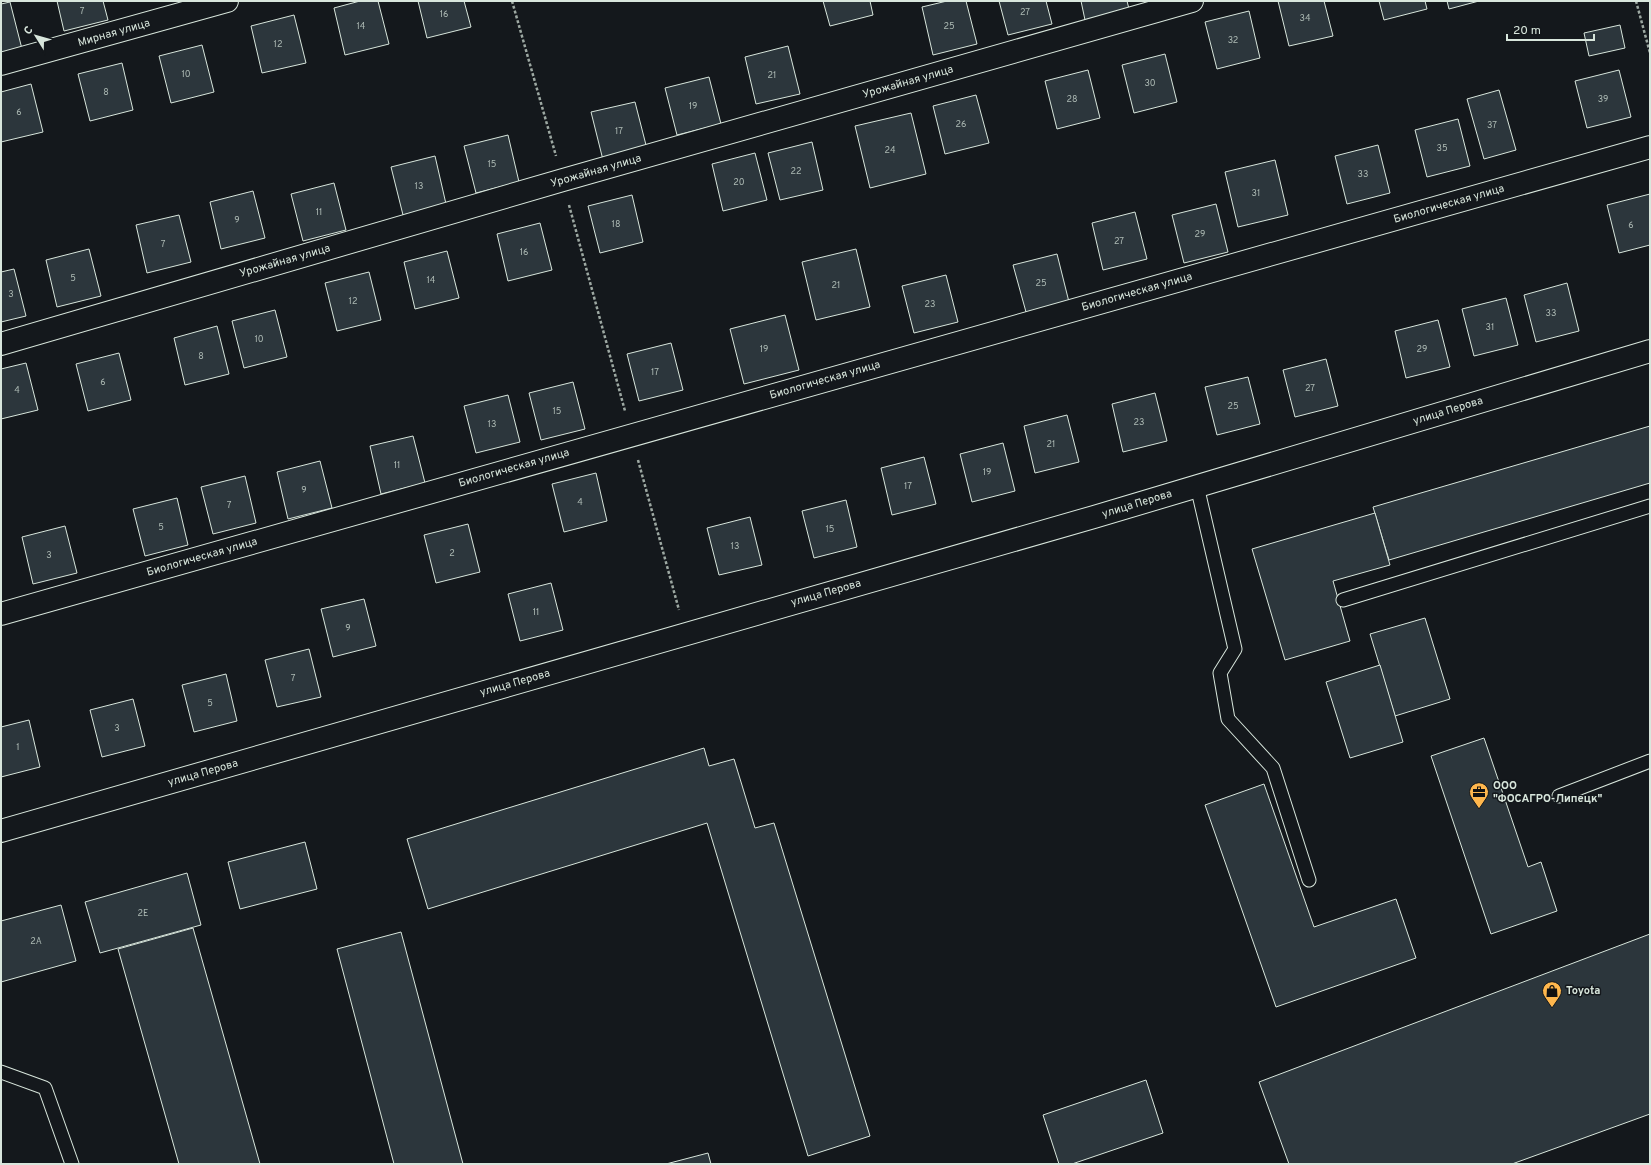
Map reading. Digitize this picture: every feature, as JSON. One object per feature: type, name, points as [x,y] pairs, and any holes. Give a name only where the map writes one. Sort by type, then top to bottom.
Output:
[{"type":"street","name":"Мирная улица","points":[[1,64],[227,1]]},
{"type":"street","name":"Урожайная улица","points":[[1,344],[563,180],[1192,1]]},
{"type":"street","name":"Биологическая улица","points":[[1,614],[1650,147]]},
{"type":"street","name":"улица Перова","points":[[1,831],[1078,521],[1650,351]]},
{"type":"lane","points":[[1197,486],[1236,649],[1220,673],[1228,719],[1273,768],[1309,880]]},
{"type":"lane","points":[[1343,600],[1650,506]]},
{"type":"lane","points":[[1559,796],[1650,761]]},
{"type":"lane","points":[[1,1072],[45,1088],[72,1164]]},
{"type":"path","points":[[512,1],[563,180],[686,633]]},
{"type":"path","points":[[1636,1],[1650,53]]},
{"type":"building","points":[[57,1],[103,1],[108,20],[64,31]]},
{"type":"building","points":[[360,1],[378,1],[389,44],[345,55],[334,8]]},
{"type":"building","points":[[418,1],[464,1],[471,27],[427,38]]},
{"type":"building","points":[[823,1],[870,1],[873,15],[830,26]]},
{"type":"building","points":[[947,1],[966,1],[977,44],[933,55],[922,7]]},
{"type":"building","points":[[999,1],[1046,1],[1052,24],[1008,35]]},
{"type":"building","points":[[1081,1],[1127,1],[1129,9],[1085,20]]},
{"type":"building","points":[[1278,1],[1324,1],[1333,36],[1289,46]]},
{"type":"building","points":[[1379,1],[1425,1],[1427,9],[1384,20]]},
{"type":"building","points":[[1447,1],[1479,1],[1449,9]]},
{"type":"building","points":[[10,2],[22,49],[1,54],[1,4]]},
{"type":"building","points":[[1249,11],[1260,58],[1217,69],[1205,22]]},
{"type":"building","points":[[294,15],[306,63],[262,73],[251,26]]},
{"type":"building","points":[[1620,25],[1625,48],[1589,56],[1584,33]]},
{"type":"building","points":[[202,45],[214,92],[171,103],[159,56]]},
{"type":"building","points":[[788,46],[800,94],[756,104],[745,57]]},
{"type":"building","points":[[1165,54],[1177,102],[1134,113],[1122,65]]},
{"type":"building","points":[[122,63],[133,110],[90,121],[78,74]]},
{"type":"building","points":[[1088,70],[1100,118],[1057,129],[1045,81]]},
{"type":"building","points":[[1619,70],[1631,117],[1587,128],[1575,81]]},
{"type":"building","points":[[709,77],[721,124],[677,135],[665,88]]},
{"type":"building","points":[[31,84],[43,132],[1,142],[1,92]]},
{"type":"building","points":[[1499,90],[1516,150],[1484,159],[1467,99]]},
{"type":"building","points":[[976,95],[989,143],[945,154],[933,106]]},
{"type":"building","points":[[635,102],[647,149],[603,160],[591,112]]},
{"type":"building","points":[[911,113],[926,174],[870,188],[855,126]]},
{"type":"building","points":[[1458,119],[1470,166],[1427,177],[1415,130]]},
{"type":"building","points":[[508,135],[519,182],[476,193],[464,146]]},
{"type":"building","points":[[812,142],[823,190],[780,200],[768,153]]},
{"type":"building","points":[[1378,145],[1390,193],[1347,204],[1335,156]]},
{"type":"building","points":[[755,153],[767,200],[723,211],[712,164]]},
{"type":"building","points":[[435,156],[446,204],[403,215],[391,167]]},
{"type":"building","points":[[1275,160],[1288,215],[1238,227],[1225,172]]},
{"type":"building","points":[[334,183],[346,230],[303,241],[291,194]]},
{"type":"building","points":[[253,191],[265,238],[221,249],[210,202]]},
{"type":"building","points":[[1650,194],[1650,245],[1619,253],[1607,205]]},
{"type":"building","points":[[632,195],[643,242],[600,253],[588,206]]},
{"type":"building","points":[[1216,204],[1228,252],[1184,263],[1172,215]]},
{"type":"building","points":[[1135,212],[1147,259],[1103,270],[1092,223]]},
{"type":"building","points":[[179,215],[191,262],[147,273],[136,225]]},
{"type":"building","points":[[540,223],[552,270],[508,281],[497,234]]},
{"type":"building","points":[[89,249],[101,296],[57,307],[46,260]]},
{"type":"building","points":[[856,249],[870,307],[816,320],[802,262]]},
{"type":"building","points":[[447,251],[459,298],[415,309],[404,262]]},
{"type":"building","points":[[1057,254],[1069,302],[1026,312],[1013,265]]},
{"type":"building","points":[[14,269],[26,316],[1,322],[1,272]]},
{"type":"building","points":[[369,272],[381,320],[337,331],[325,283]]},
{"type":"building","points":[[946,275],[958,322],[914,333],[902,286]]},
{"type":"building","points":[[1567,283],[1579,331],[1536,342],[1524,295]]},
{"type":"building","points":[[1506,298],[1518,345],[1474,356],[1462,309]]},
{"type":"building","points":[[275,310],[287,357],[244,368],[232,321]]},
{"type":"building","points":[[785,315],[799,370],[744,384],[730,329]]},
{"type":"building","points":[[1438,320],[1450,367],[1406,378],[1395,331]]},
{"type":"building","points":[[217,326],[229,374],[185,385],[174,338]]},
{"type":"building","points":[[671,343],[683,390],[639,401],[627,354]]},
{"type":"building","points":[[119,353],[131,400],[88,411],[76,364]]},
{"type":"building","points":[[1326,359],[1338,406],[1295,417],[1283,370]]},
{"type":"building","points":[[26,363],[38,410],[1,419],[1,369]]},
{"type":"building","points":[[1248,377],[1260,424],[1217,435],[1205,387]]},
{"type":"building","points":[[573,382],[585,429],[541,440],[529,393]]},
{"type":"building","points":[[1155,393],[1167,441],[1123,452],[1112,404]]},
{"type":"building","points":[[508,395],[520,442],[476,453],[464,406]]},
{"type":"building","points":[[1067,415],[1079,462],[1035,473],[1024,426]]},
{"type":"building","points":[[1650,426],[1650,483],[1389,560],[1373,507]]},
{"type":"building","points":[[413,436],[425,483],[381,494],[370,446]]},
{"type":"building","points":[[1003,443],[1015,491],[972,502],[960,454]]},
{"type":"building","points":[[924,457],[936,504],[892,515],[881,468]]},
{"type":"building","points":[[320,461],[332,508],[288,519],[277,472]]},
{"type":"building","points":[[596,473],[607,521],[564,532],[552,484]]},
{"type":"building","points":[[245,476],[256,523],[213,534],[201,487]]},
{"type":"building","points":[[177,498],[188,545],[145,556],[133,509]]},
{"type":"building","points":[[846,500],[857,547],[814,558],[802,511]]},
{"type":"building","points":[[1375,513],[1390,565],[1333,581],[1350,641],[1285,660],[1252,549]]},
{"type":"building","points":[[750,517],[762,565],[719,575],[707,528]]},
{"type":"building","points":[[468,524],[480,572],[436,583],[424,535]]},
{"type":"building","points":[[65,526],[77,573],[33,584],[22,537]]},
{"type":"building","points":[[551,583],[563,630],[520,641],[508,594]]},
{"type":"building","points":[[364,599],[376,646],[333,657],[321,609]]},
{"type":"building","points":[[1425,618],[1450,699],[1395,716],[1370,634]]},
{"type":"building","points":[[309,649],[321,697],[277,707],[265,660]]},
{"type":"building","points":[[1380,665],[1403,742],[1350,758],[1326,682]]},
{"type":"building","points":[[226,674],[237,721],[194,732],[182,685]]},
{"type":"building","points":[[133,699],[145,746],[102,757],[90,710]]},
{"type":"building","points":[[29,720],[40,767],[1,777],[1,727]]},
{"type":"building","name":"ООО \"ФОСАГРО-Липецк\"","points":[[1484,738],[1528,867],[1541,862],[1557,911],[1491,934],[1431,756]]},
{"type":"building","points":[[704,748],[709,766],[734,759],[755,828],[774,823],[870,1136],[808,1156],[707,823],[428,909],[407,839]]},
{"type":"building","points":[[1264,784],[1314,927],[1396,899],[1416,958],[1276,1007],[1205,805]]},
{"type":"building","points":[[305,842],[317,889],[240,909],[228,862]]},
{"type":"building","points":[[187,873],[201,925],[100,953],[85,902]]},
{"type":"building","points":[[61,905],[76,961],[1,982],[1,921]]},
{"type":"building","points":[[193,928],[260,1164],[179,1164],[118,949]]},
{"type":"building","points":[[401,932],[463,1164],[394,1164],[337,949]]},
{"type":"building","name":"Toyota","points":[[1650,934],[1650,1114],[1512,1164],[1289,1164],[1259,1082]]},
{"type":"building","points":[[1146,1080],[1163,1133],[1072,1164],[1059,1164],[1043,1115]]},
{"type":"building","points":[[708,1153],[711,1164],[666,1164]]},
{"type":"place","name":"ООО \"ФОСАГРО-Липецк\"","points":[[1479,809]]},
{"type":"place","name":"Toyota","points":[[1552,1008]]}]
